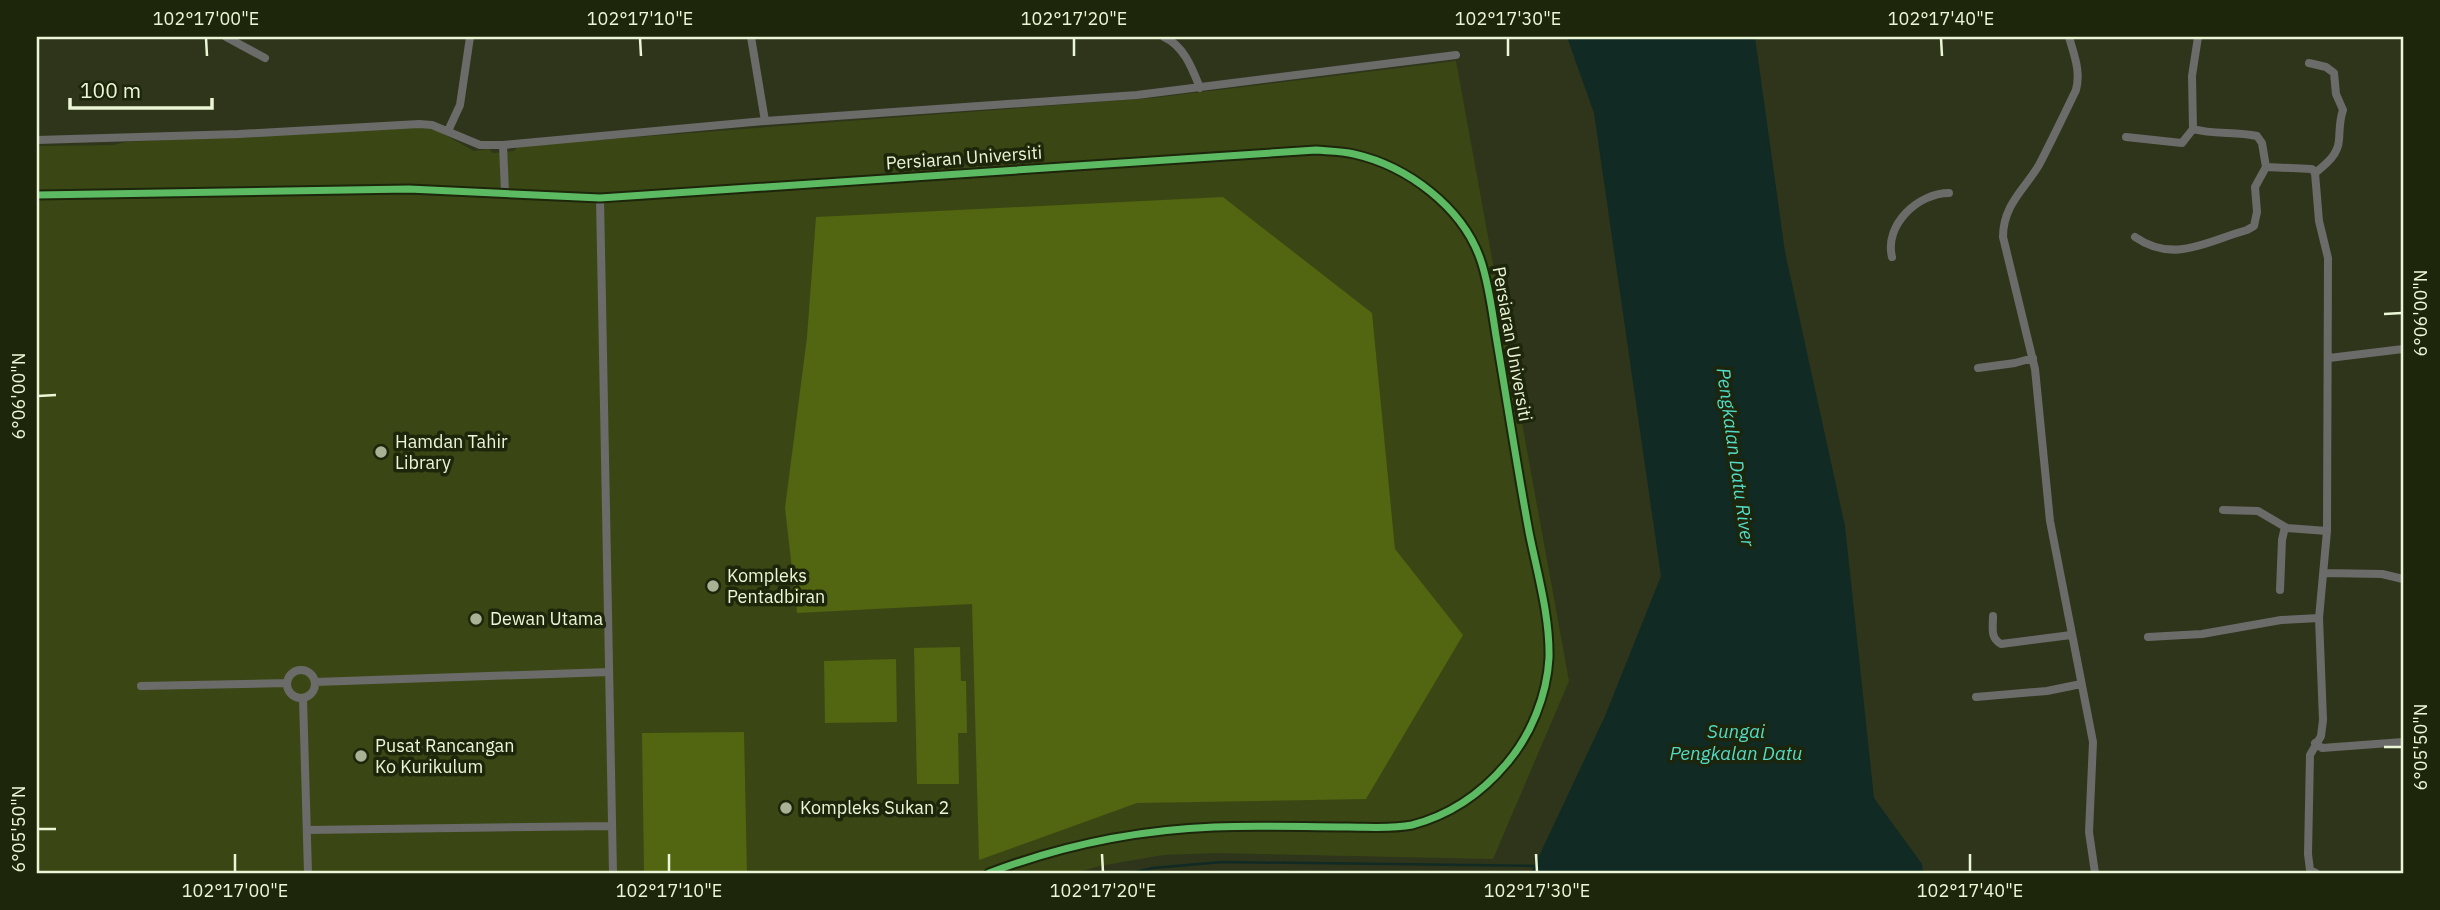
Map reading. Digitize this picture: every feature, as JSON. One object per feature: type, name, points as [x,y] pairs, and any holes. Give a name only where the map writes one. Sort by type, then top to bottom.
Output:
[{"type":"street","points":[[226,37],[265,58]]},
{"type":"street","points":[[448,131],[460,105],[470,37]]},
{"type":"street","points":[[751,37],[765,121]]},
{"type":"street","points":[[1164,37],[1188,58],[1200,88]]},
{"type":"street","points":[[2069,37],[2077,68],[2076,90],[2039,165],[2014,198],[2003,223],[2006,253],[2033,358],[2050,521],[2093,743],[2089,832],[2090,855],[2095,873]]},
{"type":"street","points":[[2126,138],[2182,143],[2193,129],[2192,76],[2198,37]]},
{"type":"street","points":[[37,140],[239,134],[419,124],[432,125],[480,145],[503,145],[765,121],[1137,95],[1456,55]]},
{"type":"street","points":[[2309,63],[2326,67],[2334,73],[2336,94],[2343,110],[2338,122],[2340,136],[2337,149],[2332,159],[2315,173]]},
{"type":"street","points":[[2135,237],[2156,249],[2172,251],[2205,244],[2254,226],[2257,212],[2255,187],[2266,167],[2262,143],[2257,136],[2218,134],[2193,129]]},
{"type":"street","points":[[503,145],[505,192]]},
{"type":"street","name":"Persiaran Universiti","points":[[37,195],[409,189],[600,198],[1316,150],[1380,161],[1415,179],[1440,200],[1464,227],[1480,258],[1489,295],[1546,622],[1549,658],[1534,721],[1517,752],[1497,776],[1474,796],[1446,812],[1411,825],[1214,827],[1155,832],[1066,848],[989,873]]},
{"type":"street","points":[[2266,167],[2312,169],[2315,173],[2319,221],[2328,258],[2327,531],[2319,618],[2323,720],[2321,736],[2310,755],[2308,854],[2311,870],[2316,873]]},
{"type":"street","points":[[1892,257],[1890,238],[1903,217],[1931,195],[1949,193]]},
{"type":"street","points":[[600,198],[613,873]]},
{"type":"street","points":[[2329,358],[2403,349]]},
{"type":"street","points":[[1978,368],[2033,358]]},
{"type":"street","points":[[2223,510],[2258,511],[2285,527],[2327,531]]},
{"type":"street","points":[[2280,590],[2285,527]]},
{"type":"street","points":[[2325,573],[2382,574],[2403,579]]},
{"type":"street","points":[[1993,616],[1994,640],[2001,644],[2071,635]]},
{"type":"street","points":[[2148,637],[2202,634],[2281,620],[2319,618]]},
{"type":"street","points":[[287,683],[294,672],[303,670],[311,673],[315,681],[314,690],[303,698]]},
{"type":"street","points":[[315,681],[609,672]]},
{"type":"street","points":[[141,686],[287,683]]},
{"type":"street","points":[[287,683],[290,692],[303,698]]},
{"type":"street","points":[[1976,696],[2047,691],[2081,684]]},
{"type":"street","points":[[303,698],[308,873]]},
{"type":"street","points":[[2315,743],[2322,748],[2403,742]]},
{"type":"street","points":[[307,830],[612,825]]},
{"type":"shaded area","points":[[1456,61],[1569,681],[1493,859],[1218,853],[1163,855],[1074,873],[37,873],[37,146],[113,145],[126,142],[422,127],[438,131],[474,151],[489,149],[493,153],[514,151],[518,146],[1153,98]]},
{"type":"shaded area","points":[[1223,197],[1372,313],[1395,549],[1463,635],[1366,799],[1137,803],[979,860],[972,604],[797,613],[785,508],[807,337],[816,217]]},
{"type":"shaded area","points":[[960,647],[961,681],[966,681],[967,733],[958,733],[959,784],[917,784],[914,648]]},
{"type":"shaded area","points":[[896,659],[897,722],[825,723],[824,661]]},
{"type":"shaded area","points":[[744,732],[747,873],[644,873],[642,733]]},
{"type":"water","name":"Sungai Pengkalan Datu","points":[[1567,37],[1755,37],[1785,252],[1845,526],[1874,798],[1922,864],[1923,873],[1531,873],[1605,716],[1661,576],[1594,113]]},
{"type":"waterway","points":[[1132,873],[1153,868],[1222,862],[1538,866]]},
{"type":"cycle path","points":[[37,195],[409,189],[600,198],[1316,150],[1349,153],[1374,160],[1413,179],[1431,192],[1461,223],[1473,241],[1488,289],[1549,642],[1548,672],[1541,700],[1516,752],[1487,784],[1464,802],[1412,825],[1380,828],[1231,826],[1157,832],[1071,847],[989,873]]},
{"type":"place","name":"Hamdan Tahir Library","points":[[381,452]]},
{"type":"place","name":"Kompleks Pentadbiran","points":[[713,586]]},
{"type":"place","name":"Dewan Utama","points":[[476,619]]},
{"type":"place","name":"Pusat Rancangan Ko Kurikulum","points":[[361,756]]},
{"type":"place","name":"Kompleks Sukan 2","points":[[786,808]]},
{"type":"water label","name":"Pengkalan Datu River","points":[[1736,457]]}]
